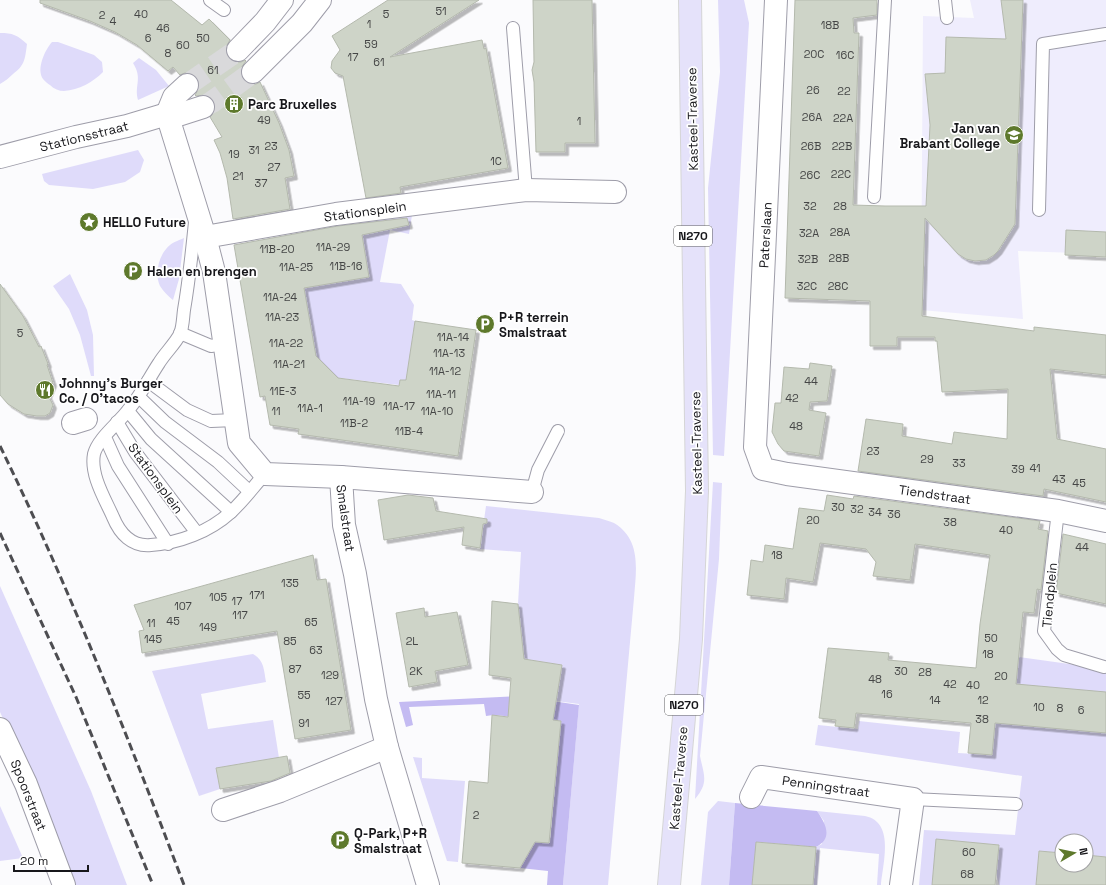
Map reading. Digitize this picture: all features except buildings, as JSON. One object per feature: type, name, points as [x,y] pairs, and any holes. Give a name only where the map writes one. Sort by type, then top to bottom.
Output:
[{"type":"main road","name":"Kasteel-Traverse","points":[[669,885],[690,639],[697,512],[690,0]]},
{"type":"street","points":[[238,50],[265,22],[282,0]]},
{"type":"street","points":[[253,72],[302,23],[320,0]]},
{"type":"street","name":"Paterslaan","points":[[763,469],[755,447],[776,0]]},
{"type":"street","points":[[187,85],[174,97],[167,114],[205,237],[214,272],[239,443],[265,474],[341,477]]},
{"type":"street","name":"Stationsstraat","points":[[0,157],[76,137],[127,126],[167,114],[178,116],[203,107]]},
{"type":"street","points":[[526,190],[615,192]]},
{"type":"street","name":"Stationsplein","points":[[205,237],[336,214],[526,190]]},
{"type":"street","name":"Tiendstraat","points":[[763,469],[787,474],[1058,511],[1106,521]]},
{"type":"street","name":"Smalstraat","points":[[428,885],[387,747],[376,699],[355,574],[344,524],[341,477],[532,492]]},
{"type":"street","name":"Spoorstraat","points":[[0,729],[26,784],[64,885]]},
{"type":"street","points":[[222,810],[280,791],[387,747]]},
{"type":"street","name":"Penningstraat","points":[[752,797],[761,777],[913,799]]},
{"type":"street","points":[[901,885],[913,799]]},
{"type":"lane","points":[[210,0],[224,10]]},
{"type":"lane","points":[[874,197],[885,0]]},
{"type":"lane","points":[[945,0],[947,18]]},
{"type":"lane","points":[[512,28],[526,190]]},
{"type":"lane","points":[[1039,210],[1043,44],[1106,34]]},
{"type":"lane","points":[[196,211],[188,288],[180,333],[158,364],[139,396],[96,448],[94,454],[95,475],[117,527],[135,544],[146,546],[168,544],[198,534],[215,524],[231,512],[265,474]]},
{"type":"lane","points":[[180,333],[211,346],[225,344]]},
{"type":"lane","points":[[148,381],[187,410],[210,421],[235,420]]},
{"type":"lane","points":[[139,396],[165,422],[218,462],[249,492]]},
{"type":"lane","name":"Stationsplein","points":[[128,411],[151,439],[231,512]]},
{"type":"lane","name":"Stationsplein","points":[[117,422],[135,452],[198,534]]},
{"type":"lane","points":[[532,492],[538,470],[558,431]]},
{"type":"lane","name":"Stationsplein","points":[[105,437],[118,466],[168,544]]},
{"type":"lane","name":"Tiendplein","points":[[1058,511],[1044,630],[1064,655],[1104,667]]},
{"type":"lane","name":"Penningstraat","points":[[913,799],[1016,804]]},
{"type":"shaded area","points":[[718,0],[744,0],[749,23],[724,456],[713,455],[708,188],[720,72]]},
{"type":"shaded area","name":"Jan van Brabant College","points":[[970,0],[1106,0],[1106,254],[1018,251],[1023,319],[921,310],[923,16],[974,18]]},
{"type":"shaded area","points":[[0,33],[15,35],[27,44],[25,58],[20,68],[0,84]]},
{"type":"shaded area","points":[[52,42],[58,42],[94,55],[102,62],[103,72],[95,79],[75,89],[64,91],[55,89],[43,79],[40,70],[44,55]]},
{"type":"shaded area","points":[[139,58],[156,70],[169,86],[138,100],[138,78],[133,63]]},
{"type":"shaded area","points":[[138,150],[144,160],[140,172],[125,182],[93,189],[49,185],[44,181],[42,174]]},
{"type":"shaded area","points":[[413,209],[409,234],[390,230],[380,282],[401,284],[414,305],[412,320],[415,321],[407,380],[400,380],[399,385],[340,378],[340,383],[334,382],[335,375],[318,358],[311,360],[309,321],[304,288],[369,277],[359,216]]},
{"type":"shaded area","points":[[184,238],[179,279],[173,300],[166,294],[158,281],[157,275],[160,258],[170,245]]},
{"type":"shaded area","points":[[70,274],[87,310],[93,335],[94,376],[91,376],[80,335],[69,309],[53,286]]},
{"type":"shaded area","points":[[713,482],[722,483],[719,559],[700,756],[704,774],[704,783],[695,799]]},
{"type":"shaded area","points":[[486,506],[599,518],[614,523],[623,530],[633,547],[636,577],[608,885],[563,885],[579,704],[556,701],[562,665],[524,659],[518,604],[521,552],[480,549]]},
{"type":"shaded area","points":[[0,586],[91,791],[127,885],[74,885],[36,789],[0,712]]},
{"type":"shaded area","points":[[253,654],[257,656],[261,662],[264,669],[266,682],[201,694],[208,729],[273,720],[279,758],[216,768],[220,789],[199,796],[152,671]]},
{"type":"shaded area","points":[[1019,657],[1105,669],[1106,663],[1106,857],[1094,856],[1094,833],[1054,833],[1054,852],[1039,851],[1036,885],[999,885],[996,873],[999,845],[937,839],[932,885],[919,885],[924,830],[1015,835],[1022,776],[815,745],[818,725],[858,729],[859,721],[960,732],[958,753],[992,755],[998,701],[1014,702]]},
{"type":"shaded area","points":[[519,696],[579,705],[563,885],[547,885],[548,871],[520,868],[521,841],[550,843],[561,721],[493,715],[486,716],[484,704],[409,707],[413,725],[406,727],[399,702]]},
{"type":"shaded area","points":[[413,757],[422,758],[422,778],[465,781],[458,862],[447,861]]},
{"type":"shaded area","points":[[718,801],[735,803],[729,885],[701,885],[708,812]]},
{"type":"shaded area","points":[[735,803],[817,811],[825,825],[825,839],[816,847],[757,842],[753,885],[729,885]]},
{"type":"shaded area","points":[[0,806],[23,858],[0,861]]},
{"type":"shaded area","points":[[817,811],[865,816],[874,820],[880,826],[884,835],[885,844],[881,885],[877,885],[879,854],[820,848],[817,885],[813,885],[816,847],[822,844],[824,821]]},
{"type":"tunnel","points":[[187,85],[238,50]]},
{"type":"tunnel","points":[[203,107],[253,72]]},
{"type":"railway","points":[[0,446],[26,500],[74,609],[184,885]]},
{"type":"railway","points":[[0,533],[76,697],[153,885]]},
{"type":"place","name":"Parc Bruxelles","points":[[234,104]]},
{"type":"place","name":"Jan van Brabant College","points":[[1014,135]]},
{"type":"place","name":"HELLO Future","points":[[89,222]]},
{"type":"place","name":"Halen en brengen","points":[[133,271]]},
{"type":"place","name":"P+R terrein Smalstraat","points":[[485,324]]},
{"type":"place","name":"Johnny's Burger Co. / O'tacos","points":[[45,390]]},
{"type":"place","name":"Q-Park, P+R Smalstraat","points":[[340,840]]}]
